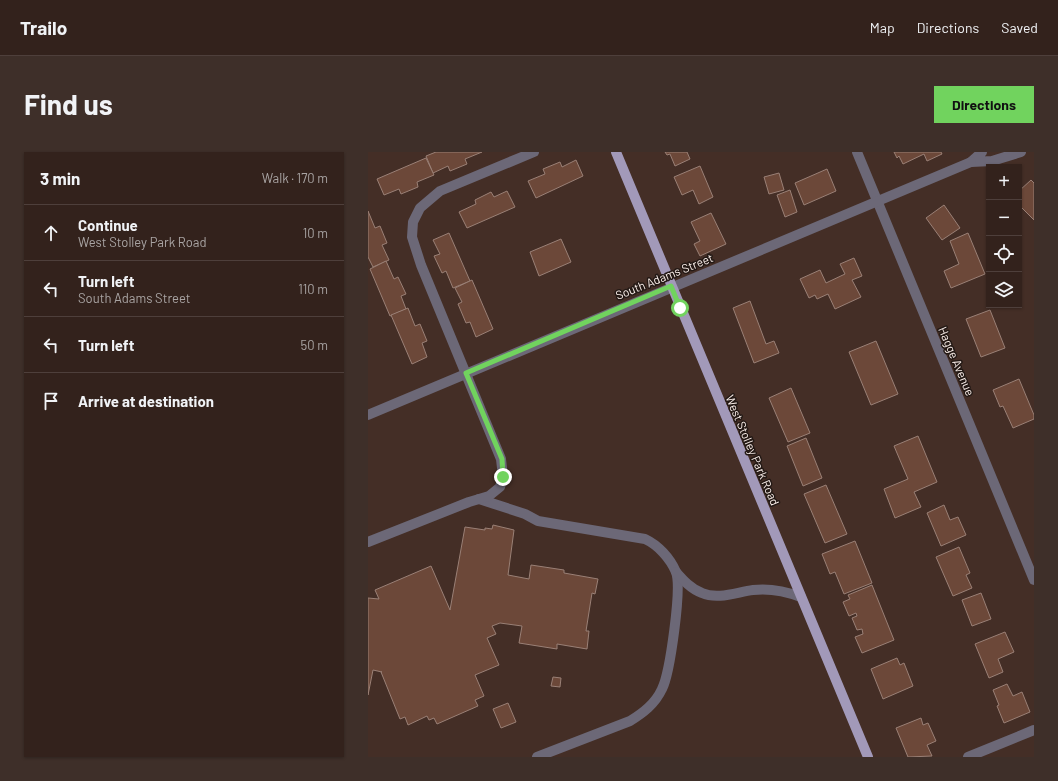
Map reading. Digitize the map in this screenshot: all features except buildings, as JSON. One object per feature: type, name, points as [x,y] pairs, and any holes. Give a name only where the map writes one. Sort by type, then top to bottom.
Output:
[{"type":"main road","name":"West Stolley Park Road","points":[[616,152],[868,757]]},
{"type":"street","points":[[368,542],[489,496],[500,487],[503,477],[503,468],[496,444],[421,265],[412,237],[413,222],[420,208],[440,191],[534,152]]},
{"type":"street","name":"Hagge Avenue","points":[[856,152],[1034,580]]},
{"type":"street","points":[[971,162],[982,152]]},
{"type":"street","points":[[971,162],[992,161],[1021,152]]},
{"type":"street","name":"South Adams Street","points":[[368,415],[671,286],[771,247],[876,200],[971,162]]},
{"type":"street","points":[[478,499],[525,514],[538,521],[645,539],[653,542],[661,550],[676,572],[688,586],[702,594],[737,594],[752,590],[768,589],[786,592],[801,598]]},
{"type":"street","points":[[538,757],[630,721],[654,702],[662,689],[667,675],[677,605],[678,585],[676,572]]},
{"type":"street","points":[[968,757],[1034,730]]},
{"type":"route","points":[[503,477],[502,459],[466,373],[671,286],[680,308]]}]
